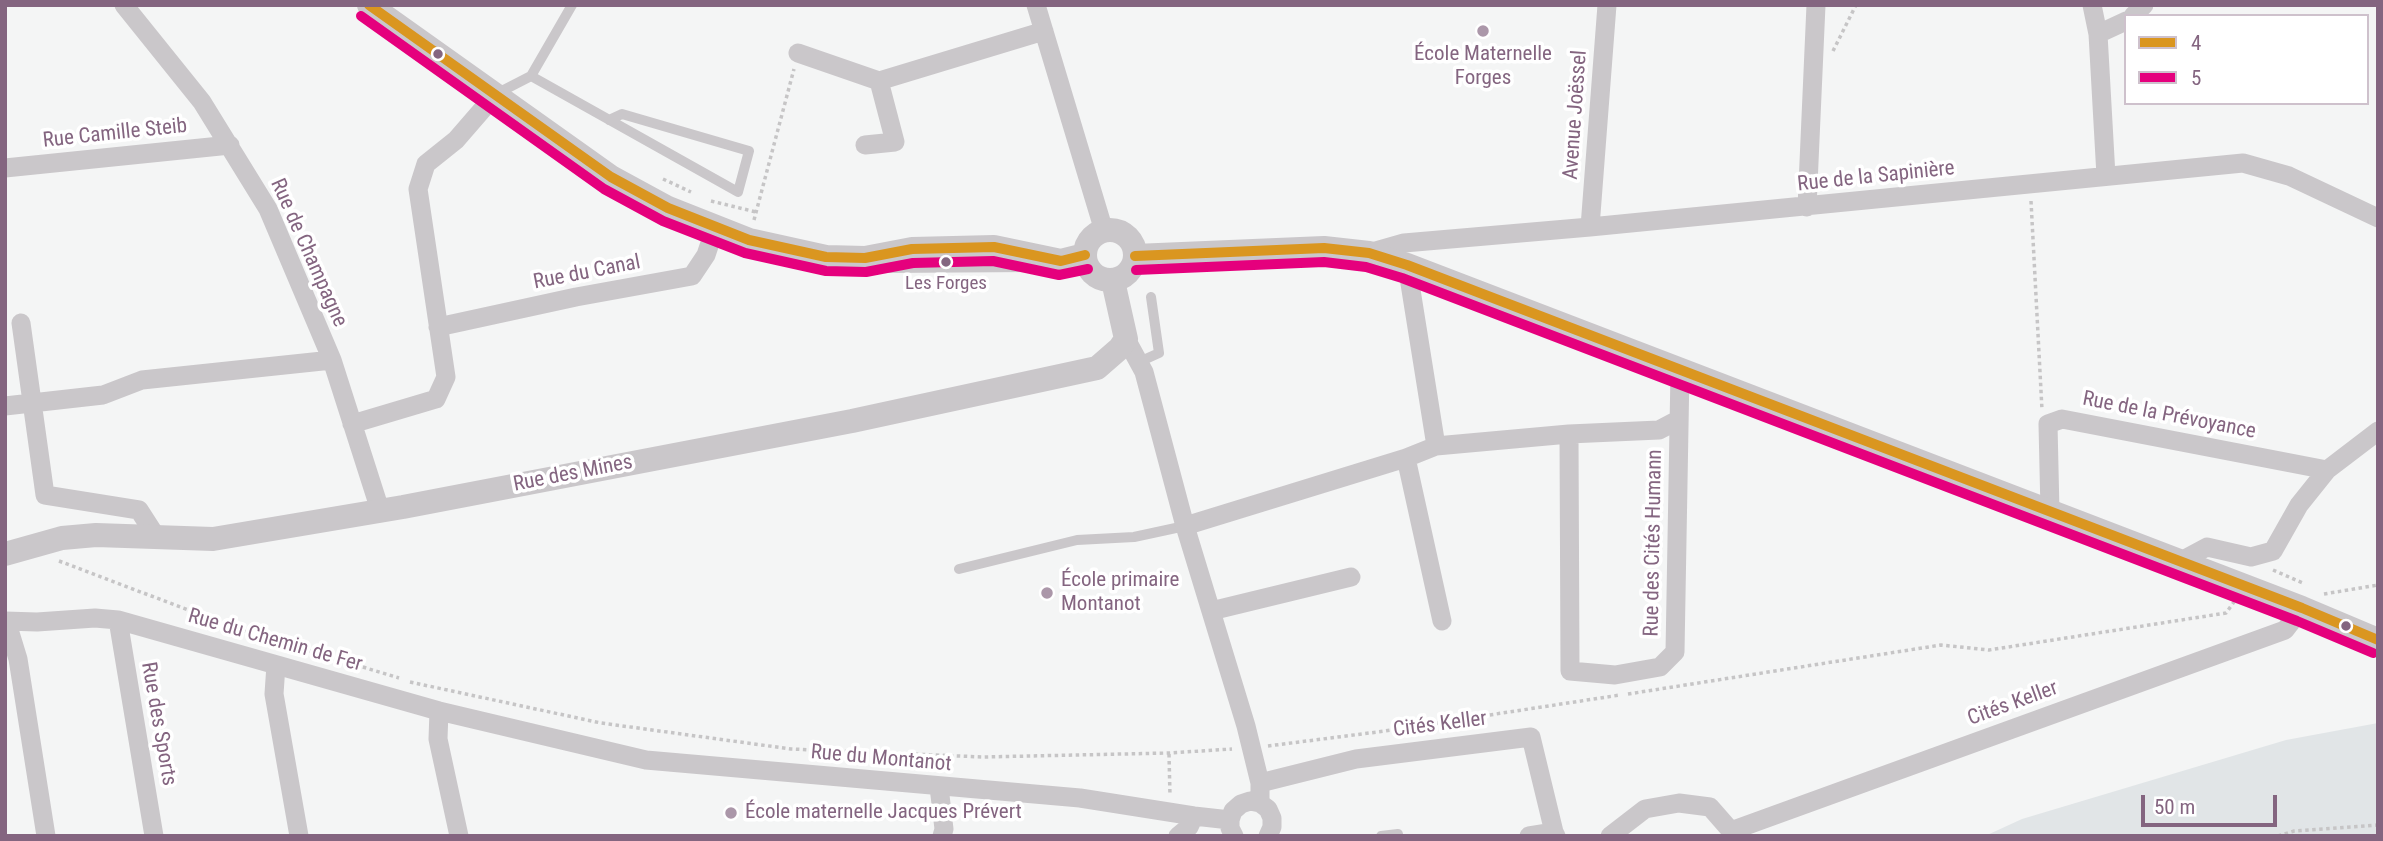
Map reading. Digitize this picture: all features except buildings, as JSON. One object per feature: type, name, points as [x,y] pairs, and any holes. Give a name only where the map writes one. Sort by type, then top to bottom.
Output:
[{"type":"street","name":"Rue de Champagne","points":[[124,5],[202,102],[268,209],[332,360],[380,510]]},
{"type":"street","points":[[369,5],[611,177],[668,208],[715,228],[761,244],[826,257],[866,258],[912,249],[994,247],[1061,261],[1084,255]]},
{"type":"street","points":[[1036,5],[1104,231]]},
{"type":"street","name":"Avenue Joëssel","points":[[1590,228],[1608,5]]},
{"type":"street","points":[[1807,207],[1816,5]]},
{"type":"street","points":[[2092,5],[2098,34],[2106,176]]},
{"type":"street","points":[[2098,34],[2124,21]]},
{"type":"street","points":[[798,53],[879,81],[1044,31]]},
{"type":"street","points":[[865,145],[895,142],[879,81]]},
{"type":"street","points":[[352,424],[436,399],[446,377],[418,189],[426,164],[456,140],[495,95]]},
{"type":"street","name":"Rue Camille Steib","points":[[5,167],[230,145]]},
{"type":"street","name":"Rue de la Sapinière","points":[[1369,253],[1404,243],[1590,228],[2243,163],[2289,176],[2378,218]]},
{"type":"street","name":"Rue du Canal","points":[[438,327],[576,297],[692,276],[706,255],[715,228]]},
{"type":"street","points":[[1112,230],[1126,236],[1131,241],[1135,256],[1129,272],[1113,281],[1093,274],[1084,255],[1090,240],[1104,231],[1112,230]]},
{"type":"street","points":[[1135,256],[1324,248],[1369,253],[1407,265],[2179,562],[2250,571],[2307,598],[2378,640]]},
{"type":"street","points":[[1407,265],[1436,446]]},
{"type":"street","points":[[1113,281],[1126,339],[1144,372],[1185,526],[1252,747],[1260,783],[1260,803]]},
{"type":"street","points":[[22,323],[45,495],[139,510],[157,538]]},
{"type":"street","name":"Rue des Mines","points":[[16,551],[62,538],[96,535],[213,539],[852,421],[1097,368],[1120,348],[1126,339]]},
{"type":"street","points":[[5,406],[103,395],[142,380],[332,360]]},
{"type":"street","name":"Rue des Cités Humann","points":[[1569,434],[1570,671],[1615,675],[1660,667],[1675,652],[1680,371]]},
{"type":"street","name":"Rue de la Prévoyance","points":[[2048,424],[2062,419],[2327,470]]},
{"type":"street","name":"Rue des Cités Humann","points":[[1185,526],[1406,458],[1436,446],[1569,434],[1659,430],[1678,420]]},
{"type":"street","points":[[2048,424],[2050,512]]},
{"type":"street","points":[[2250,571],[2273,551],[2299,505],[2327,470],[2378,431]]},
{"type":"street","points":[[1406,458],[1442,621]]},
{"type":"street","points":[[1211,611],[1351,577]]},
{"type":"street","name":"Cités Keller","points":[[1610,836],[1645,809],[1679,803],[1710,807],[1730,833],[2285,630],[2307,598]]},
{"type":"street","name":"Rue du Chemin de Fer","points":[[6,622],[95,618],[118,620],[439,711],[530,733]]},
{"type":"street","name":"Rue des Sports","points":[[118,620],[154,836]]},
{"type":"street","points":[[6,622],[18,659],[46,836]]},
{"type":"street","points":[[276,665],[274,694],[299,836]]},
{"type":"street","points":[[439,711],[438,739],[459,836]]},
{"type":"street","name":"Rue du Montanot","points":[[530,733],[646,760],[1080,798],[1194,816],[1232,828]]},
{"type":"street","name":"Cités Keller","points":[[1260,783],[1356,759],[1531,737],[1555,834],[1529,836]]},
{"type":"street","points":[[939,787],[943,836]]},
{"type":"street","points":[[1232,828],[1233,811],[1250,801],[1260,803],[1268,809],[1272,818],[1272,828],[1268,836]]},
{"type":"street","points":[[1178,836],[1189,827],[1194,816]]},
{"type":"lane","points":[[495,95],[531,76],[572,5]]},
{"type":"lane","points":[[531,76],[609,120],[703,173],[738,192],[749,151],[622,114],[609,120]]},
{"type":"lane","points":[[1139,362],[1159,353],[1151,297]]},
{"type":"lane","points":[[959,569],[1077,540],[1134,537],[1185,526]]},
{"type":"lane","points":[[1381,836],[1398,834]]},
{"type":"path","points":[[1813,68],[1826,60],[1835,48],[1856,5]]},
{"type":"path","points":[[706,199],[756,212],[798,53]]},
{"type":"path","points":[[657,176],[694,194]]},
{"type":"path","points":[[2030,185],[2040,407],[2048,424]]},
{"type":"path","points":[[16,551],[254,634],[410,682],[601,723],[791,749],[984,757],[1169,753],[1252,747],[1385,731],[1941,645],[1989,650],[2226,613],[2236,600],[2250,571],[2274,570],[2307,598]]},
{"type":"path","points":[[2324,594],[2378,585]]},
{"type":"path","points":[[1169,753],[1171,801]]},
{"type":"path","points":[[2278,836],[2294,831],[2378,825]]},
{"type":"shaded area","points":[[2378,723],[2378,836],[1985,836],[2022,819],[2286,740]]},
{"type":"transit line","name":"4","points":[[369,5],[611,177],[668,208],[749,240],[826,257],[865,258],[912,249],[994,247],[1061,261],[1085,255]]},
{"type":"transit line","name":"5","points":[[361,16],[604,189],[663,221],[745,253],[826,271],[866,272],[913,263],[993,261],[1059,275],[1088,269]]},
{"type":"transit line","name":"4","points":[[1135,256],[1324,248],[1369,253],[1407,265],[2302,608],[2378,640]]},
{"type":"transit line","name":"5","points":[[1136,270],[1324,262],[1366,267],[1402,278],[2297,621],[2373,653]]},
{"type":"place","name":"École Maternelle Forges","points":[[1483,31]]},
{"type":"place","name":"Les Forges","points":[[946,262]]},
{"type":"place","name":"École primaire Montanot","points":[[1047,593]]},
{"type":"place","name":"École maternelle Jacques Prévert","points":[[731,813]]}]
